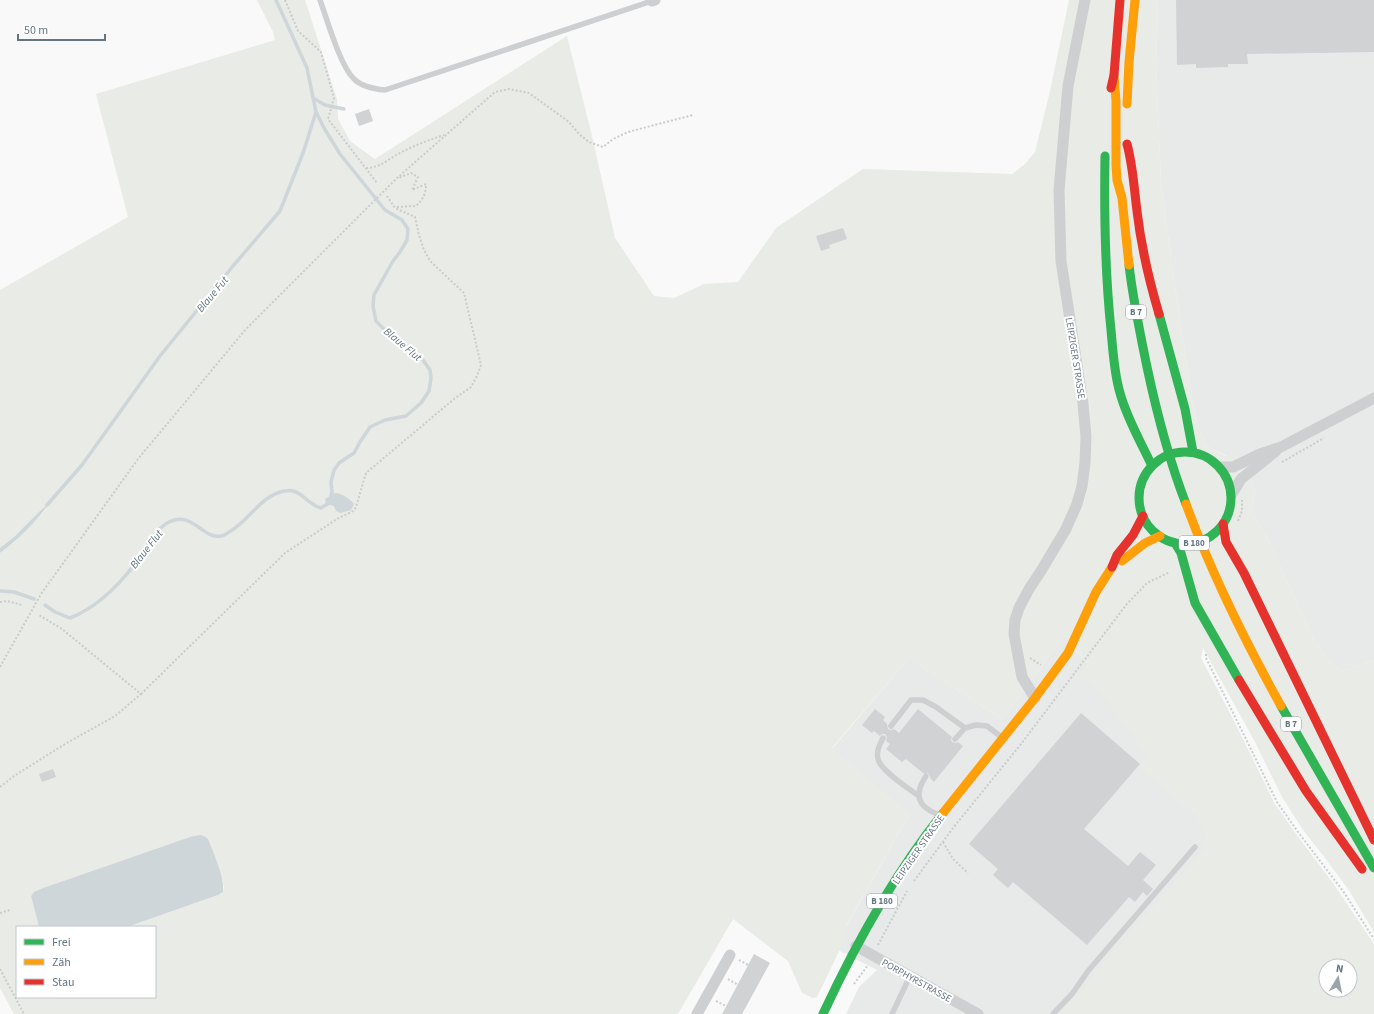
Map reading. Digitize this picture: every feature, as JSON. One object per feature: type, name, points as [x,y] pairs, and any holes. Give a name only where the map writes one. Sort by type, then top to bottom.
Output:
[{"type":"main road","name":"B 7","points":[[1120,0],[1114,75],[1116,92],[1117,178],[1122,196],[1130,277],[1136,316],[1147,369],[1172,465],[1214,576],[1261,670],[1371,872]]},
{"type":"main road","points":[[1127,113],[1129,62],[1135,0]]},
{"type":"main road","points":[[1107,131],[1109,96],[1114,75]]},
{"type":"main road","name":"B 7","points":[[1122,196],[1127,132]]},
{"type":"main road","points":[[1127,144],[1132,163],[1137,212],[1148,275],[1185,409],[1193,452]]},
{"type":"main road","points":[[1106,145],[1104,195],[1105,236],[1109,317],[1114,358],[1121,399],[1131,424],[1152,466]]},
{"type":"main road","name":"B 180","points":[[1184,452],[1193,452],[1208,457],[1220,467],[1237,495],[1224,524],[1216,533],[1197,543],[1175,543],[1160,536],[1147,524],[1140,506],[1139,495],[1141,484],[1152,466],[1166,456],[1184,452]]},
{"type":"main road","name":"LEIPZIGER STRASSE","points":[[823,1014],[835,986],[856,946],[890,888],[910,857],[941,816],[1035,698],[1068,653],[1096,592],[1108,574],[1117,555],[1133,535],[1143,516]]},
{"type":"main road","points":[[1224,524],[1226,542],[1262,608],[1374,840]]},
{"type":"main road","name":"LEIPZIGER STRASSE","points":[[1108,574],[1139,546],[1160,536]]},
{"type":"main road","points":[[1175,543],[1181,553],[1188,585],[1195,603],[1283,754],[1306,790],[1358,864],[1371,872]]},
{"type":"street","name":"LEIPZIGER STRASSE","points":[[1035,698],[1022,677],[1014,634],[1015,620],[1019,608],[1029,589],[1066,529],[1077,504],[1082,486],[1085,463],[1086,437],[1083,404],[1061,261],[1059,190],[1068,86],[1085,0]]},
{"type":"street","points":[[1220,467],[1233,467],[1260,454],[1281,447],[1374,398]]},
{"type":"street","points":[[1237,495],[1240,479],[1281,447]]},
{"type":"street","name":"PORPHYRSTRASSE","points":[[856,946],[978,1014]]},
{"type":"street","points":[[697,1014],[730,955]]},
{"type":"lane","points":[[320,0],[342,61],[349,74],[354,80],[365,86],[385,90],[653,0]]},
{"type":"lane","points":[[891,726],[911,700],[923,700],[936,707],[965,728]]},
{"type":"lane","points":[[956,739],[965,728],[976,725],[987,726],[1002,738]]},
{"type":"lane","points":[[883,738],[878,750],[878,760],[889,774],[919,796],[926,810],[941,816]]},
{"type":"lane","points":[[919,796],[920,786],[926,776]]},
{"type":"lane","points":[[1054,1014],[1195,847]]},
{"type":"lane","points":[[892,1014],[910,976]]},
{"type":"path","points":[[286,0],[298,31],[321,52],[334,98],[328,119],[377,182]]},
{"type":"path","points":[[0,667],[41,594],[138,459],[246,329],[397,178],[495,92],[509,89],[529,93],[569,122],[579,134],[589,142],[603,147],[613,139],[628,132],[693,115]]},
{"type":"path","points":[[366,168],[374,168],[400,153],[426,141],[446,135]]},
{"type":"path","points":[[395,208],[416,206],[426,192],[426,184],[412,190],[418,177],[411,173],[397,178]]},
{"type":"path","points":[[0,787],[14,776],[65,744],[115,716],[141,694],[285,553],[337,518],[353,511],[356,507],[366,473],[454,399],[471,387],[481,365],[464,293],[430,261],[418,235],[415,217],[395,208],[387,196]]},
{"type":"path","points":[[1276,465],[1329,436]]},
{"type":"path","points":[[1237,495],[1242,512],[1237,525]]},
{"type":"path","points":[[913,882],[1021,744],[1126,605],[1147,583],[1185,566]]},
{"type":"path","points":[[0,602],[22,605]]},
{"type":"path","points":[[39,615],[62,629],[141,694]]},
{"type":"path","points":[[1207,651],[1206,658],[1277,802],[1343,891],[1374,939]]},
{"type":"path","points":[[943,842],[953,859],[968,873]]},
{"type":"path","points":[[854,984],[865,970],[909,888]]},
{"type":"path","points":[[0,913],[10,910]]},
{"type":"path","points":[[0,969],[24,1014]]},
{"type":"shaded area","points":[[257,0],[305,0],[337,99],[338,119],[350,141],[375,159],[567,36],[592,136],[615,238],[654,296],[674,298],[704,284],[738,282],[776,228],[863,169],[1012,174],[1025,164],[1035,152],[1050,91],[1069,0],[1158,0],[1156,66],[1161,182],[1195,417],[1206,446],[1226,456],[1242,455],[1256,490],[1251,511],[1266,536],[1314,639],[1329,661],[1341,671],[1374,660],[1374,932],[1348,889],[1303,830],[1282,797],[1254,740],[1203,648],[1201,658],[1275,804],[1333,883],[1374,944],[1374,1014],[1059,1014],[1202,852],[1206,842],[1204,831],[1196,816],[1138,766],[1148,757],[1102,694],[1078,675],[1087,663],[1064,635],[1012,707],[1001,719],[909,658],[832,748],[909,815],[846,926],[843,943],[817,997],[813,998],[802,993],[788,961],[733,919],[678,1014],[14,1014],[0,988],[0,553],[14,542],[44,511],[47,505],[15,536],[0,548],[0,290],[128,217],[96,94],[275,40],[273,32]],"holes":[[[190,837],[216,859],[224,887],[223,892],[218,895],[130,926],[156,926],[156,998],[16,998],[16,926],[39,926],[31,896],[35,892]]]},
{"type":"shaded area","points":[[1158,0],[1374,0],[1374,660],[1341,671],[1329,661],[1314,639],[1266,536],[1251,511],[1256,490],[1227,456],[1206,446],[1195,417],[1161,182],[1156,66]]},
{"type":"shaded area","points":[[335,493],[343,495],[354,504],[351,510],[340,513],[336,511],[334,506],[326,504],[325,499]]},
{"type":"shaded area","points":[[50,502],[27,529],[0,553],[0,548],[15,536]]},
{"type":"shaded area","points":[[1064,635],[1225,836],[1065,1014],[846,1014],[859,987],[877,970],[834,948],[909,815],[832,749],[909,658],[1001,719],[1012,707]]},
{"type":"shaded area","points":[[200,835],[208,839],[222,880],[223,892],[218,895],[130,926],[39,926],[31,896],[34,892],[190,837]]},
{"type":"building","points":[[1176,0],[1374,0],[1374,52],[1247,54],[1248,64],[1228,64],[1228,67],[1196,68],[1196,64],[1177,65]]},
{"type":"building","points":[[369,109],[373,121],[359,126],[355,114]]},
{"type":"building","points":[[843,228],[847,239],[829,245],[830,248],[821,251],[816,236]]},
{"type":"building","points":[[875,709],[885,717],[883,720],[887,724],[888,729],[894,729],[899,733],[918,709],[952,737],[952,742],[958,742],[963,746],[934,782],[928,773],[923,773],[906,759],[902,762],[886,749],[890,744],[886,741],[887,737],[885,734],[880,736],[874,731],[872,733],[862,725]]},
{"type":"building","points":[[1081,713],[1140,764],[1084,829],[1128,866],[1140,852],[1156,865],[1143,880],[1153,889],[1147,896],[1143,892],[1135,902],[1129,897],[1087,945],[1013,882],[1008,888],[993,875],[998,869],[969,844]]},
{"type":"building","points":[[53,769],[56,777],[42,782],[39,774]]},
{"type":"building","points":[[754,954],[770,963],[742,1014],[722,1014]]},
{"type":"waterway","name":"Blaue Fut","points":[[47,505],[82,465],[160,356],[280,211],[303,153],[316,112],[307,68],[276,0]]},
{"type":"waterway","points":[[313,98],[325,105],[344,109]]},
{"type":"waterway","name":"Blaue Flut","points":[[45,605],[55,612],[70,618],[80,614],[106,596],[135,564],[154,535],[164,525],[177,519],[191,522],[209,534],[222,536],[243,522],[261,503],[284,491],[296,492],[321,508],[329,503],[332,492],[331,482],[334,470],[339,463],[354,453],[370,427],[385,420],[406,416],[421,403],[429,391],[431,378],[430,370],[413,350],[388,333],[376,321],[373,306],[374,295],[393,261],[407,240],[408,229],[402,220],[385,210],[340,154],[316,112]]},
{"type":"waterway","name":"Blaue Flut","points":[[0,591],[14,592],[34,599]]},
{"type":"traffic: fast","points":[[1105,156],[1106,265],[1115,370],[1126,412],[1152,466]]},
{"type":"traffic: fast","points":[[1129,265],[1137,316],[1155,402],[1169,454],[1186,504]]},
{"type":"traffic: fast","points":[[1159,314],[1185,409],[1193,452]]},
{"type":"traffic: fast","points":[[1185,452],[1203,455],[1218,465],[1228,480],[1231,498],[1228,516],[1218,531],[1203,541],[1185,544],[1167,541],[1152,531],[1142,516],[1139,498],[1142,480],[1152,465],[1167,455],[1185,452]]},
{"type":"traffic: fast","points":[[1175,543],[1181,553],[1195,603],[1239,680]]},
{"type":"traffic: fast","points":[[1281,706],[1374,868]]},
{"type":"traffic: fast","points":[[823,1014],[849,961],[877,910],[908,860],[943,813]]},
{"type":"traffic: slow","points":[[1127,104],[1129,62],[1135,0]]},
{"type":"traffic: slow","points":[[1114,75],[1116,101],[1117,180],[1122,198],[1129,265]]},
{"type":"traffic: slow","points":[[1186,504],[1218,582],[1281,706]]},
{"type":"traffic: slow","points":[[1122,561],[1145,543],[1160,536]]},
{"type":"traffic: slow","points":[[943,813],[1035,698],[1068,653],[1096,592],[1112,567]]},
{"type":"traffic: jam","points":[[1111,88],[1114,75],[1120,0]]},
{"type":"traffic: jam","points":[[1127,144],[1132,169],[1143,250],[1159,314]]},
{"type":"traffic: jam","points":[[1112,567],[1117,555],[1133,535],[1143,516]]},
{"type":"traffic: jam","points":[[1223,524],[1226,542],[1244,573],[1374,840]]},
{"type":"traffic: jam","points":[[1239,680],[1306,791],[1362,869]]}]
